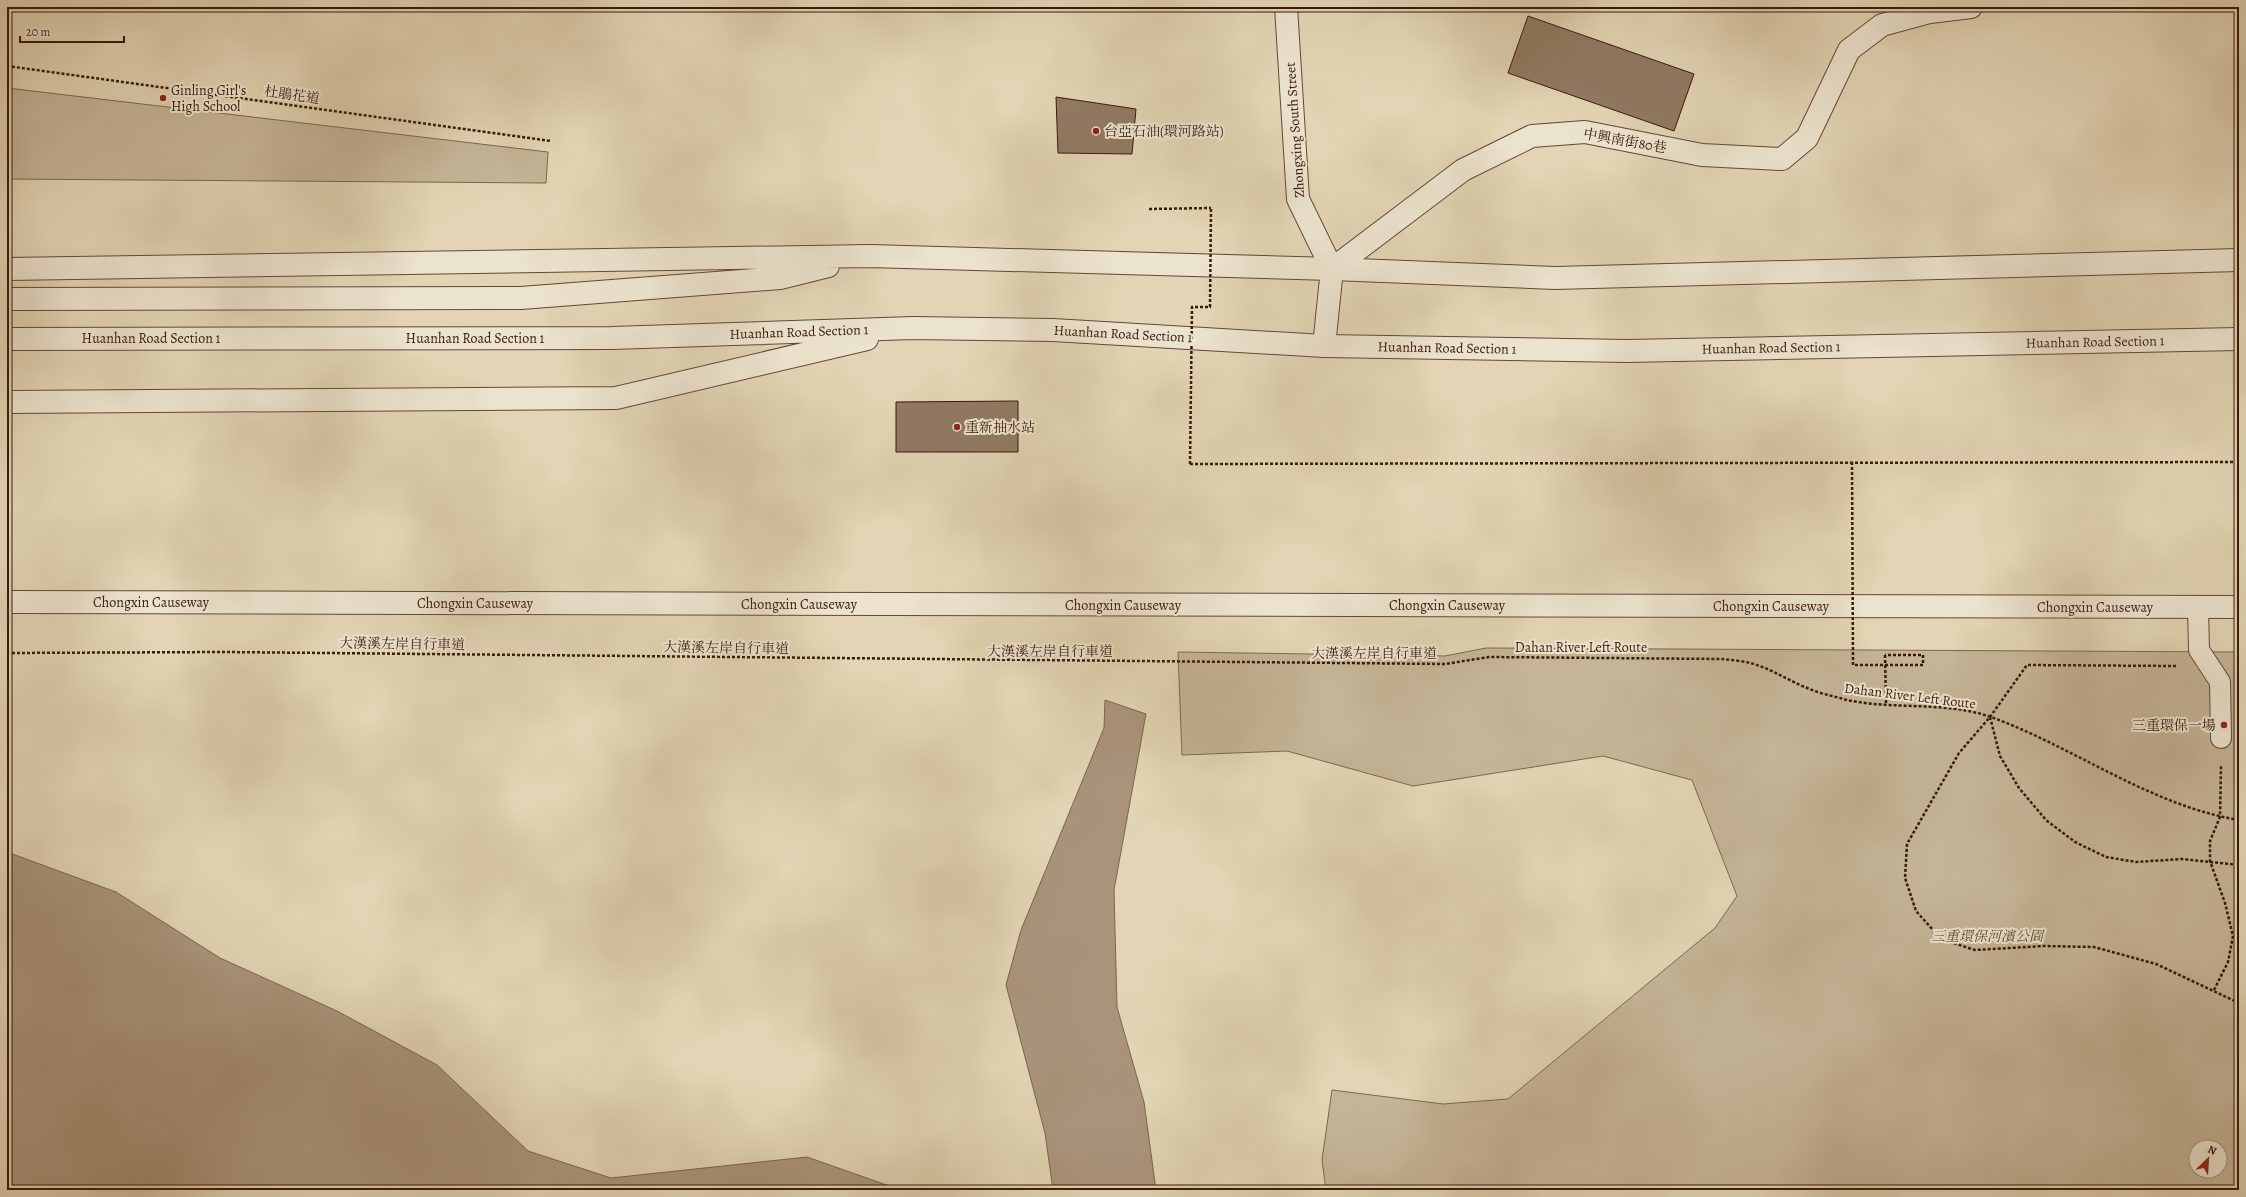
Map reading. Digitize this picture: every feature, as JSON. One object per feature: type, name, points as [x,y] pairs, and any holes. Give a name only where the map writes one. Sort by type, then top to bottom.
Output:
[{"type":"street","name":"Zhongxing South Street","points":[[1286,7],[1298,199],[1332,269]]},
{"type":"street","name":"中興南街80巷","points":[[1332,269],[1463,170],[1532,136],[1585,132],[1702,155],[1782,159],[1807,138],[1850,50],[1882,25],[1930,12],[1971,7]]},
{"type":"street","points":[[7,299],[521,298],[780,278],[870,256]]},
{"type":"street","points":[[7,269],[870,256],[1332,269],[1554,278],[2239,260]]},
{"type":"street","points":[[7,265],[48,269]]},
{"type":"street","points":[[1324,346],[1332,269]]},
{"type":"street","points":[[7,402],[616,398],[913,328]]},
{"type":"street","name":"Huanhan Road Section 1","points":[[7,339],[612,338],[913,328],[1053,330],[1324,346],[1627,351],[2239,339]]},
{"type":"street","name":"Chongxin Causeway","points":[[7,602],[2239,607]]},
{"type":"lane","points":[[2198,607],[2199,650],[2220,682],[2221,738]]},
{"type":"path","name":"杜鵑花道","points":[[7,66],[551,141]]},
{"type":"path","points":[[1149,209],[1211,208],[1210,307],[1192,307],[1190,464],[2239,462]]},
{"type":"path","points":[[1852,462],[1853,665],[1923,666],[1923,655],[1885,655],[1886,703]]},
{"type":"path","name":"大漢溪左岸自行車道","points":[[7,653],[231,652],[1445,664],[1489,657],[1722,658],[1755,664],[1815,691],[1849,700],[1886,703]]},
{"type":"path","points":[[2210,666],[2027,665],[1990,717],[1959,753],[1907,844],[1905,878],[1916,911],[1941,938],[1974,950],[2044,946],[2094,947],[2156,964],[2239,1003]]},
{"type":"path","name":"Dahan River Left Route","points":[[1886,703],[1952,709],[1990,717],[2059,746],[2096,768],[2152,794],[2220,817],[2239,820]]},
{"type":"path","points":[[1990,717],[2000,756],[2019,788],[2046,820],[2075,842],[2106,857],[2136,862],[2182,859],[2239,865]]},
{"type":"path","points":[[2214,990],[2228,962],[2233,936],[2225,903],[2210,861],[2210,841],[2220,817],[2221,738]]},
{"type":"green space","points":[[7,88],[548,152],[546,183],[7,179]]},
{"type":"green space","name":"三重環保河濱公園","points":[[1486,648],[2239,652],[2239,1190],[1326,1190],[1322,1160],[1332,1090],[1443,1104],[1508,1099],[1715,928],[1737,896],[1692,780],[1603,756],[1413,786],[1287,751],[1182,755],[1178,652],[1445,656]]},
{"type":"shaded area","points":[[1105,700],[1146,714],[1114,890],[1117,1007],[1144,1102],[1156,1190],[1053,1190],[1045,1133],[1006,985],[1021,930],[1104,728]]},
{"type":"shaded area","points":[[7,852],[116,892],[220,958],[337,1011],[437,1065],[528,1151],[611,1178],[807,1157],[901,1190],[7,1190]]},
{"type":"building","points":[[1528,16],[1694,74],[1674,131],[1508,73]]},
{"type":"building","name":"台亞石油(環河路站)","points":[[1056,97],[1136,109],[1132,154],[1058,153]]},
{"type":"building","name":"重新抽水站","points":[[1018,401],[1018,452],[896,452],[896,402]]},
{"type":"place","name":"Ginling Girl's High School","points":[[163,98]]},
{"type":"place","name":"台亞石油(環河路站)","points":[[1096,131]]},
{"type":"place","name":"重新抽水站","points":[[957,427]]},
{"type":"place","name":"三重環保一場","points":[[2224,725]]}]
